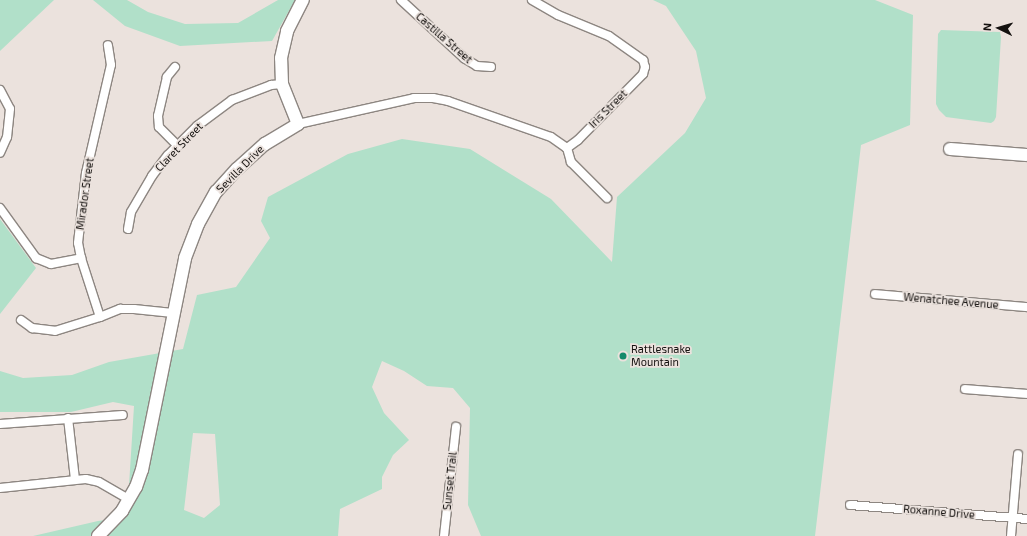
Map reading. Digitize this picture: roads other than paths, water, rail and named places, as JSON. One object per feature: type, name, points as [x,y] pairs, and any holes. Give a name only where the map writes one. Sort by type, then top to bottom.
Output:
[{"type":"street","points":[[298,124],[282,84],[280,62],[284,39],[290,22],[303,0]]},
{"type":"street","name":"Castilla Street","points":[[401,0],[464,58],[477,66],[491,67]]},
{"type":"street","name":"Iris Street","points":[[532,0],[558,15],[608,36],[643,60],[645,67],[643,74],[578,140],[567,148]]},
{"type":"street","name":"Mirador Street","points":[[100,317],[81,258],[78,243],[86,173],[111,66],[108,45]]},
{"type":"street","points":[[175,67],[167,77],[158,116],[159,127],[178,146]]},
{"type":"street","name":"Claret Street","points":[[128,229],[131,212],[144,188],[160,165],[197,126],[232,100],[271,85],[282,84]]},
{"type":"street","points":[[0,90],[10,110],[10,123],[7,138],[0,152]]},
{"type":"street","name":"Sevilla Drive","points":[[98,536],[112,523],[129,499],[142,470],[185,258],[198,224],[216,192],[237,169],[265,144],[298,124],[414,98],[433,98],[448,101],[551,137],[567,148]]},
{"type":"street","points":[[567,148],[571,162],[607,198]]},
{"type":"street","points":[[950,149],[1027,155]]},
{"type":"street","points":[[0,208],[36,258],[51,264],[81,258]]},
{"type":"street","name":"Wenatchee Avenue","points":[[875,294],[1027,307]]},
{"type":"street","points":[[21,320],[32,328],[55,331],[120,309],[173,313]]},
{"type":"street","points":[[965,389],[1027,394]]},
{"type":"street","points":[[0,424],[123,415]]},
{"type":"street","points":[[68,418],[75,479]]},
{"type":"street","name":"Sunset Trail","points":[[444,536],[456,427]]},
{"type":"street","points":[[1011,536],[1018,454]]},
{"type":"street","points":[[0,488],[75,479],[99,482],[129,499]]},
{"type":"street","name":"Roxanne Drive","points":[[850,505],[1027,519]]},
{"type":"place","name":"Rattlesnake Mountain","points":[[623,356]]}]
